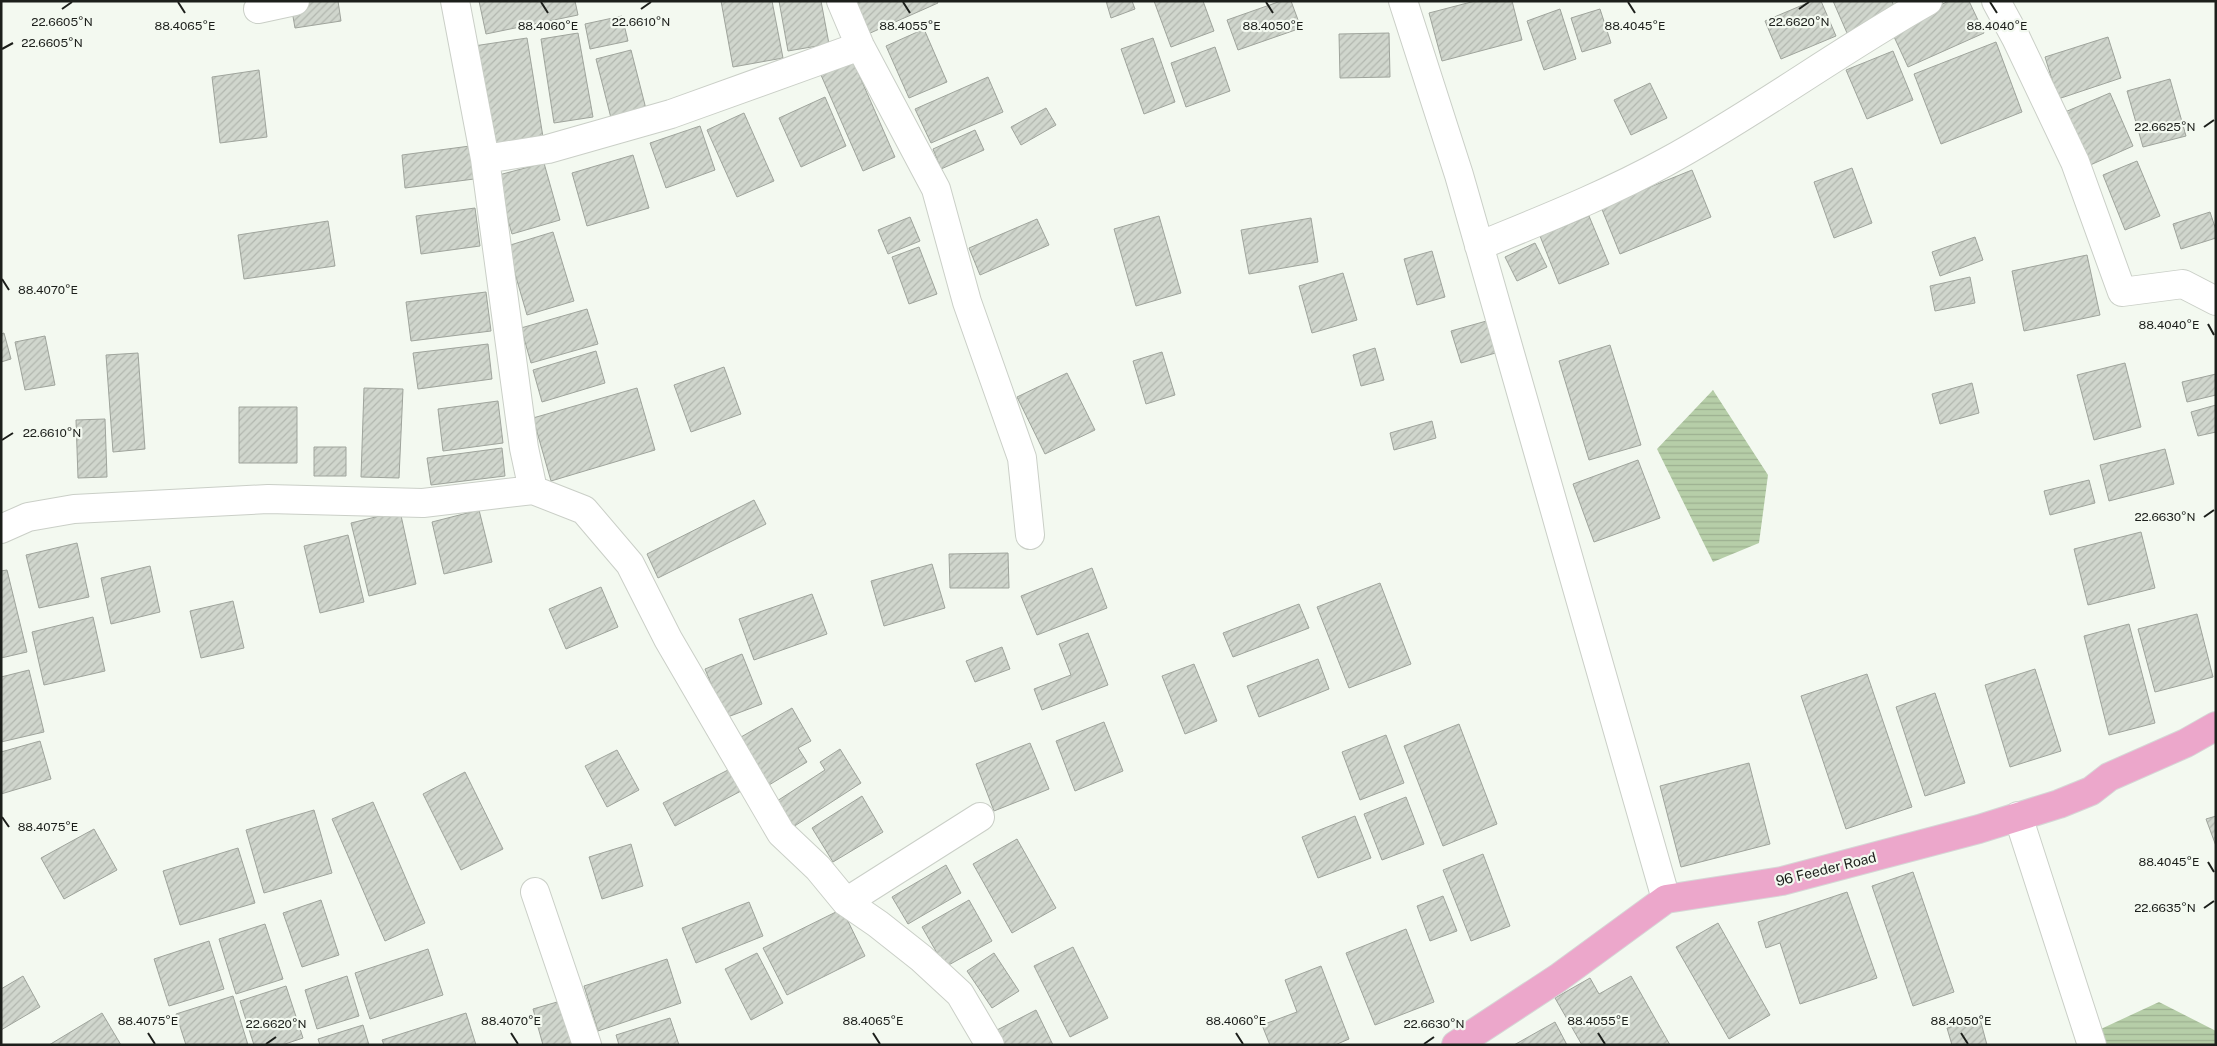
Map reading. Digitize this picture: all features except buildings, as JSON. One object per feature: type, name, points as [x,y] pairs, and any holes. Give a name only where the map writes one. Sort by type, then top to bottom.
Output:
[{"type":"main road","name":"96 Feeder Road","points":[[1456,1045],[1558,978],[1666,899],[1782,881],[1979,829],[2059,804],[2091,791],[2109,777],[2186,743],[2216,726]]},
{"type":"street","points":[[258,10],[295,1]]},
{"type":"street","points":[[455,1],[485,159],[524,448],[533,490]]},
{"type":"street","points":[[841,1],[860,46],[936,189],[967,302],[1022,458],[1030,535]]},
{"type":"street","points":[[1403,1],[1459,175],[1666,899]]},
{"type":"street","points":[[1479,246],[1597,197],[1667,162],[1794,84],[1872,33],[1928,1]]},
{"type":"street","points":[[1996,1],[2016,38],[2075,162],[2122,292],[2183,284],[2216,300]]},
{"type":"street","points":[[485,159],[548,149],[671,114],[860,46]]},
{"type":"street","points":[[1,529],[28,517],[74,509],[268,498],[423,503],[533,490],[584,510],[630,564],[668,639],[781,833],[818,868],[846,902],[921,958],[960,994],[990,1045]]},
{"type":"street","points":[[2018,816],[2092,1045]]},
{"type":"street","points":[[846,902],[980,817]]},
{"type":"street","points":[[535,892],[586,1045]]},
{"type":"shaded area","points":[[1713,390],[1768,475],[1759,543],[1713,562],[1657,449]]},
{"type":"shaded area","points":[[2159,1002],[2216,1031],[2216,1045],[2077,1045],[2075,1041]]}]
